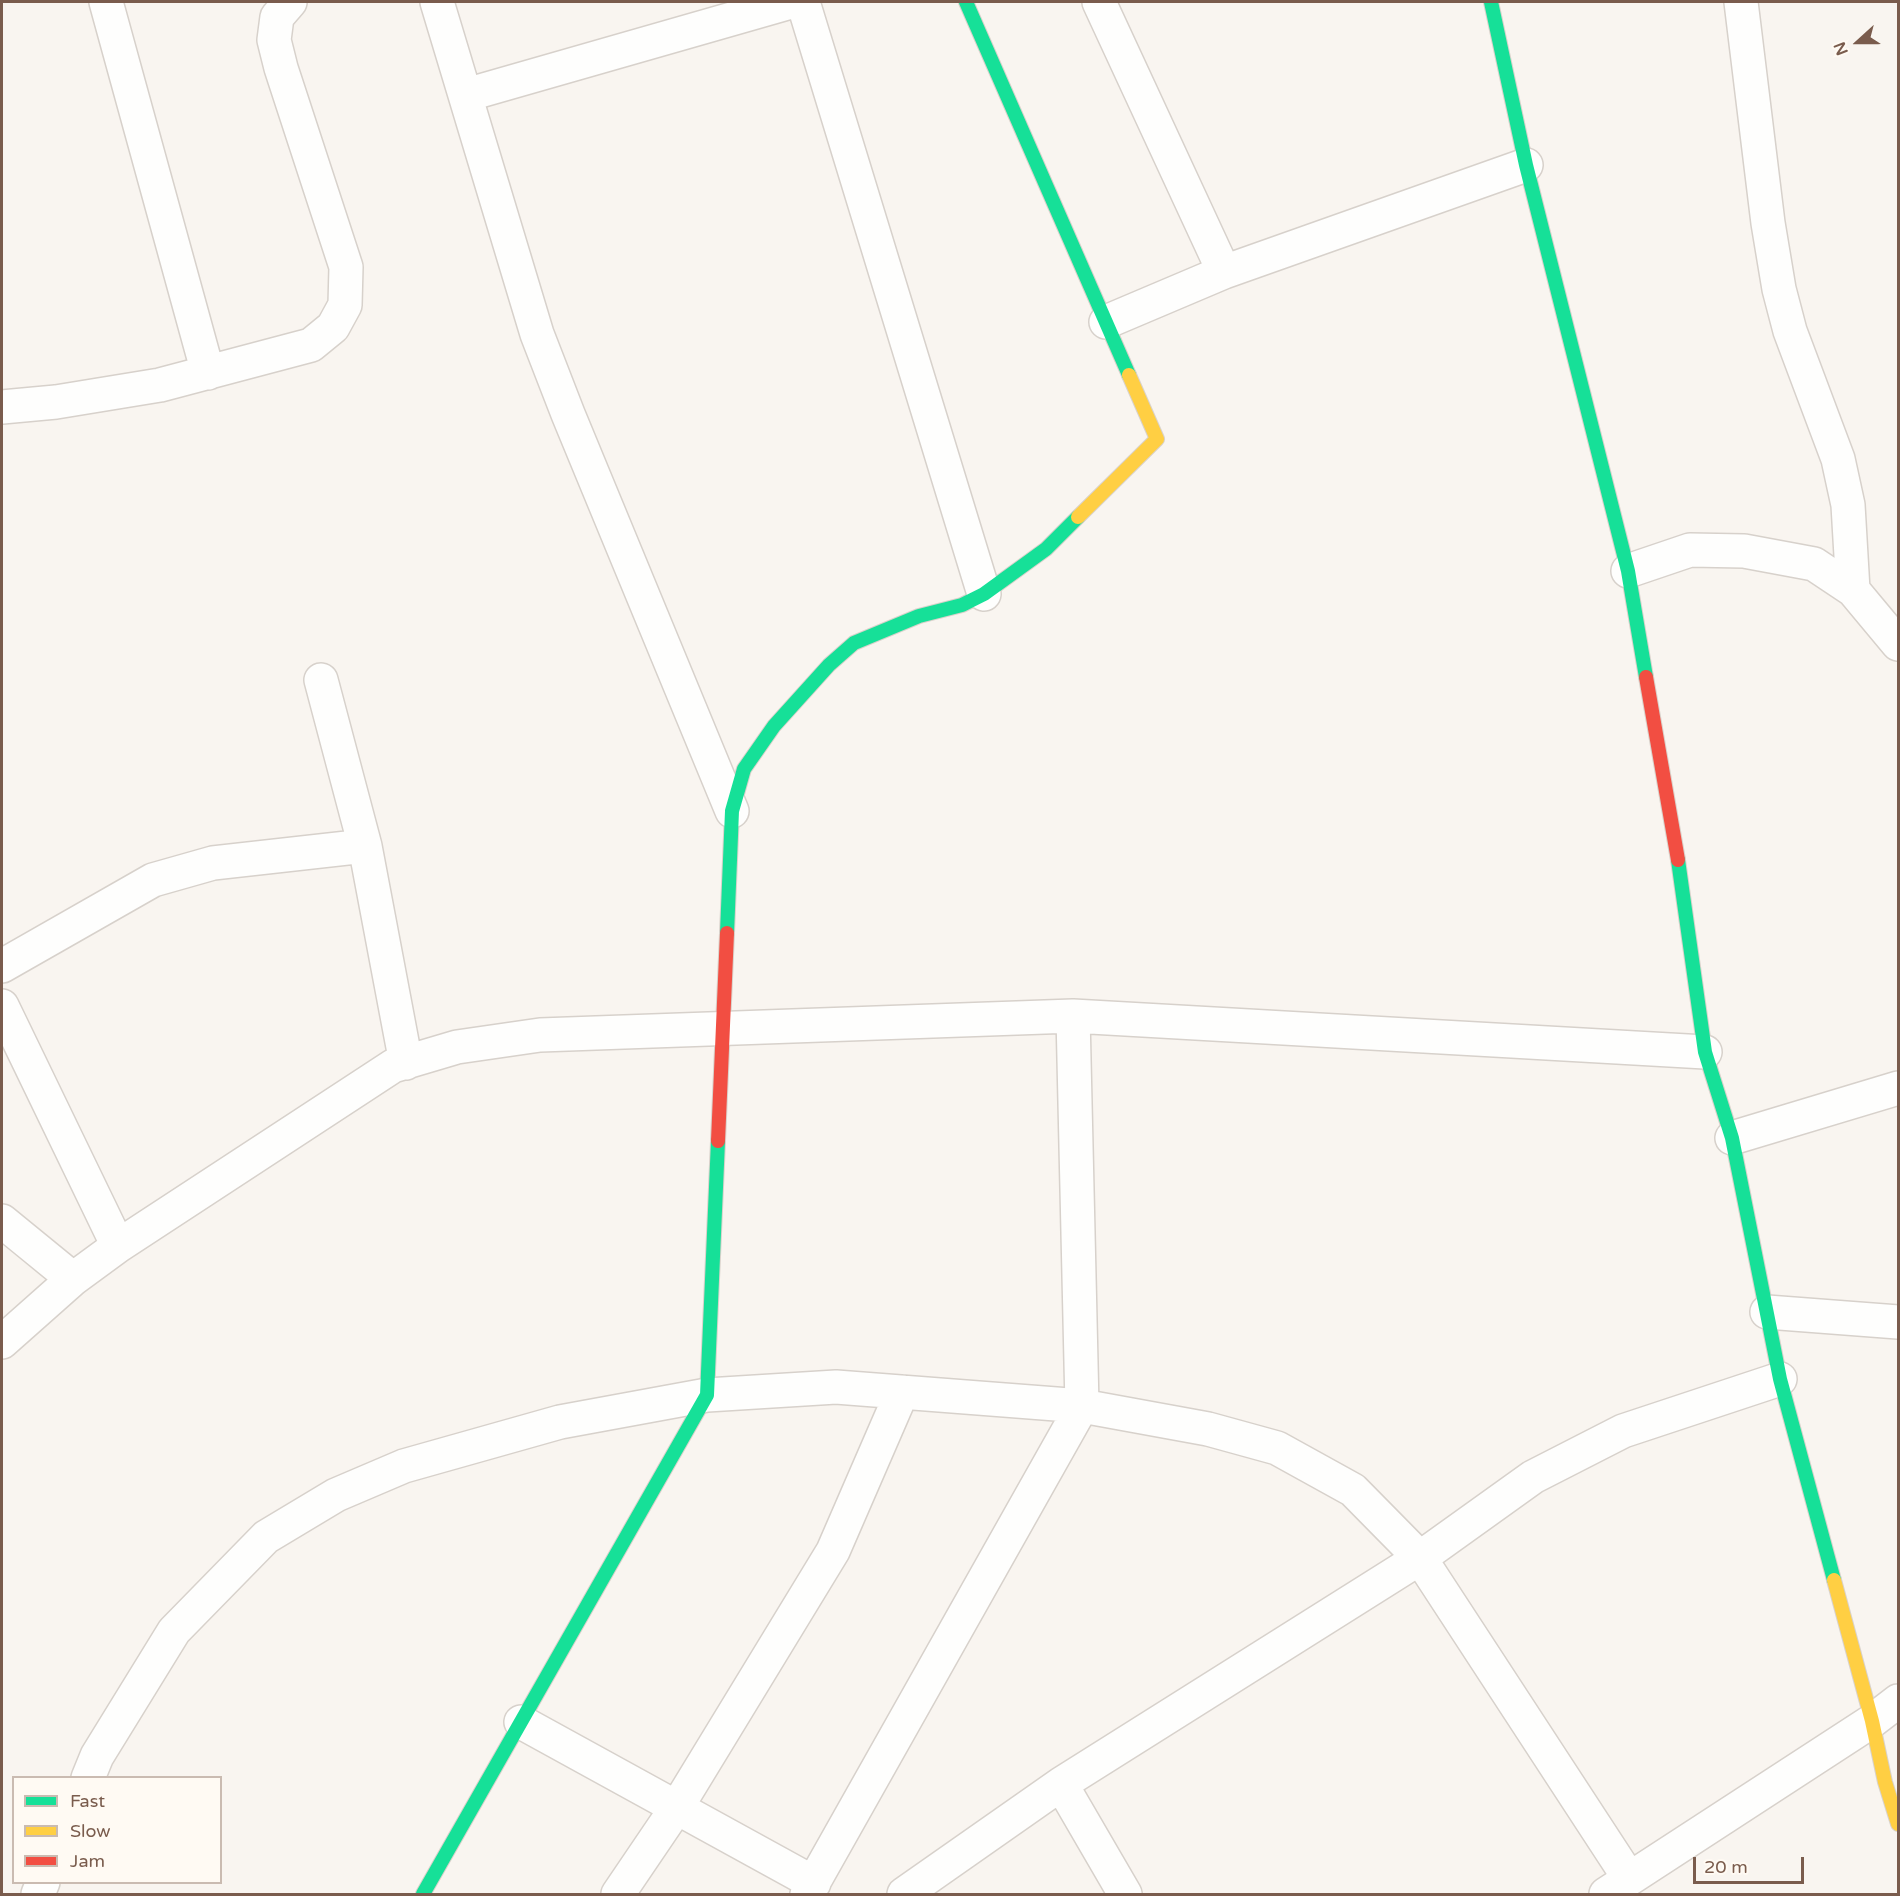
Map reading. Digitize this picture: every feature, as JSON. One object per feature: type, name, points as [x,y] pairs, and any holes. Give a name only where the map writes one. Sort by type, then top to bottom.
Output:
[{"type":"street","points":[[106,2],[208,373]]},
{"type":"street","points":[[2,407],[56,402],[160,385],[310,345],[333,327],[345,305],[346,267],[274,40],[277,17],[290,2]]},
{"type":"street","points":[[437,2],[537,334],[572,425],[732,811]]},
{"type":"street","points":[[466,95],[791,2]]},
{"type":"street","points":[[803,2],[984,594]]},
{"type":"street","points":[[423,1894],[707,1395],[732,811],[744,769],[774,726],[829,665],[854,643],[919,616],[962,605],[1009,578],[1046,549],[1157,439],[966,2]]},
{"type":"street","points":[[1099,2],[1224,272]]},
{"type":"street","points":[[1491,2],[1526,165],[1628,570],[1680,871],[1705,1052],[1732,1138],[1780,1379],[1880,1728],[1885,1782],[1899,1824]]},
{"type":"street","points":[[1741,2],[1768,224],[1779,289],[1790,331],[1838,459],[1848,505],[1853,590]]},
{"type":"street","points":[[1106,322],[1224,272],[1526,165]]},
{"type":"street","points":[[1628,570],[1690,550],[1744,551],[1814,564],[1887,610],[1899,644]]},
{"type":"street","points":[[321,680],[364,846],[406,1063]]},
{"type":"street","points":[[2,966],[153,880],[213,863],[364,846]]},
{"type":"street","points":[[2,1006],[118,1246]]},
{"type":"street","points":[[2,1342],[73,1279],[118,1246],[393,1066],[457,1047],[540,1035],[1073,1016],[1705,1052]]},
{"type":"street","points":[[521,1722],[677,1807],[810,1889],[1082,1406],[1073,1016]]},
{"type":"street","points":[[1732,1138],[1899,1088]]},
{"type":"street","points":[[2,1221],[73,1279]]},
{"type":"street","points":[[1767,1312],[1899,1322]]},
{"type":"street","points":[[904,1894],[1062,1784],[1420,1558],[1533,1477],[1623,1431],[1780,1379]]},
{"type":"street","points":[[89,1776],[97,1756],[174,1631],[266,1537],[336,1495],[404,1466],[560,1422],[707,1395],[836,1387],[1082,1406],[1209,1428],[1277,1448],[1353,1490],[1420,1558],[1617,1886],[1880,1728],[1899,1701]]},
{"type":"street","points":[[618,1894],[677,1807],[833,1551],[902,1392]]},
{"type":"street","points":[[1062,1784],[1125,1894]]},
{"type":"traffic: fast","points":[[966,2],[1129,375]]},
{"type":"traffic: fast","points":[[1491,2],[1526,165],[1628,571],[1646,677]]},
{"type":"traffic: fast","points":[[727,933],[732,811],[744,769],[774,726],[829,665],[854,643],[919,616],[962,605],[984,594],[1046,549],[1078,517]]},
{"type":"traffic: fast","points":[[1678,860],[1705,1052],[1732,1138],[1780,1379],[1834,1580]]},
{"type":"traffic: fast","points":[[423,1894],[707,1395],[718,1141]]},
{"type":"traffic: slow","points":[[1078,517],[1157,439],[1129,375]]},
{"type":"traffic: slow","points":[[1834,1580],[1872,1721],[1885,1782],[1898,1824]]},
{"type":"traffic: jam","points":[[1646,677],[1678,860]]},
{"type":"traffic: jam","points":[[718,1141],[727,933]]}]
